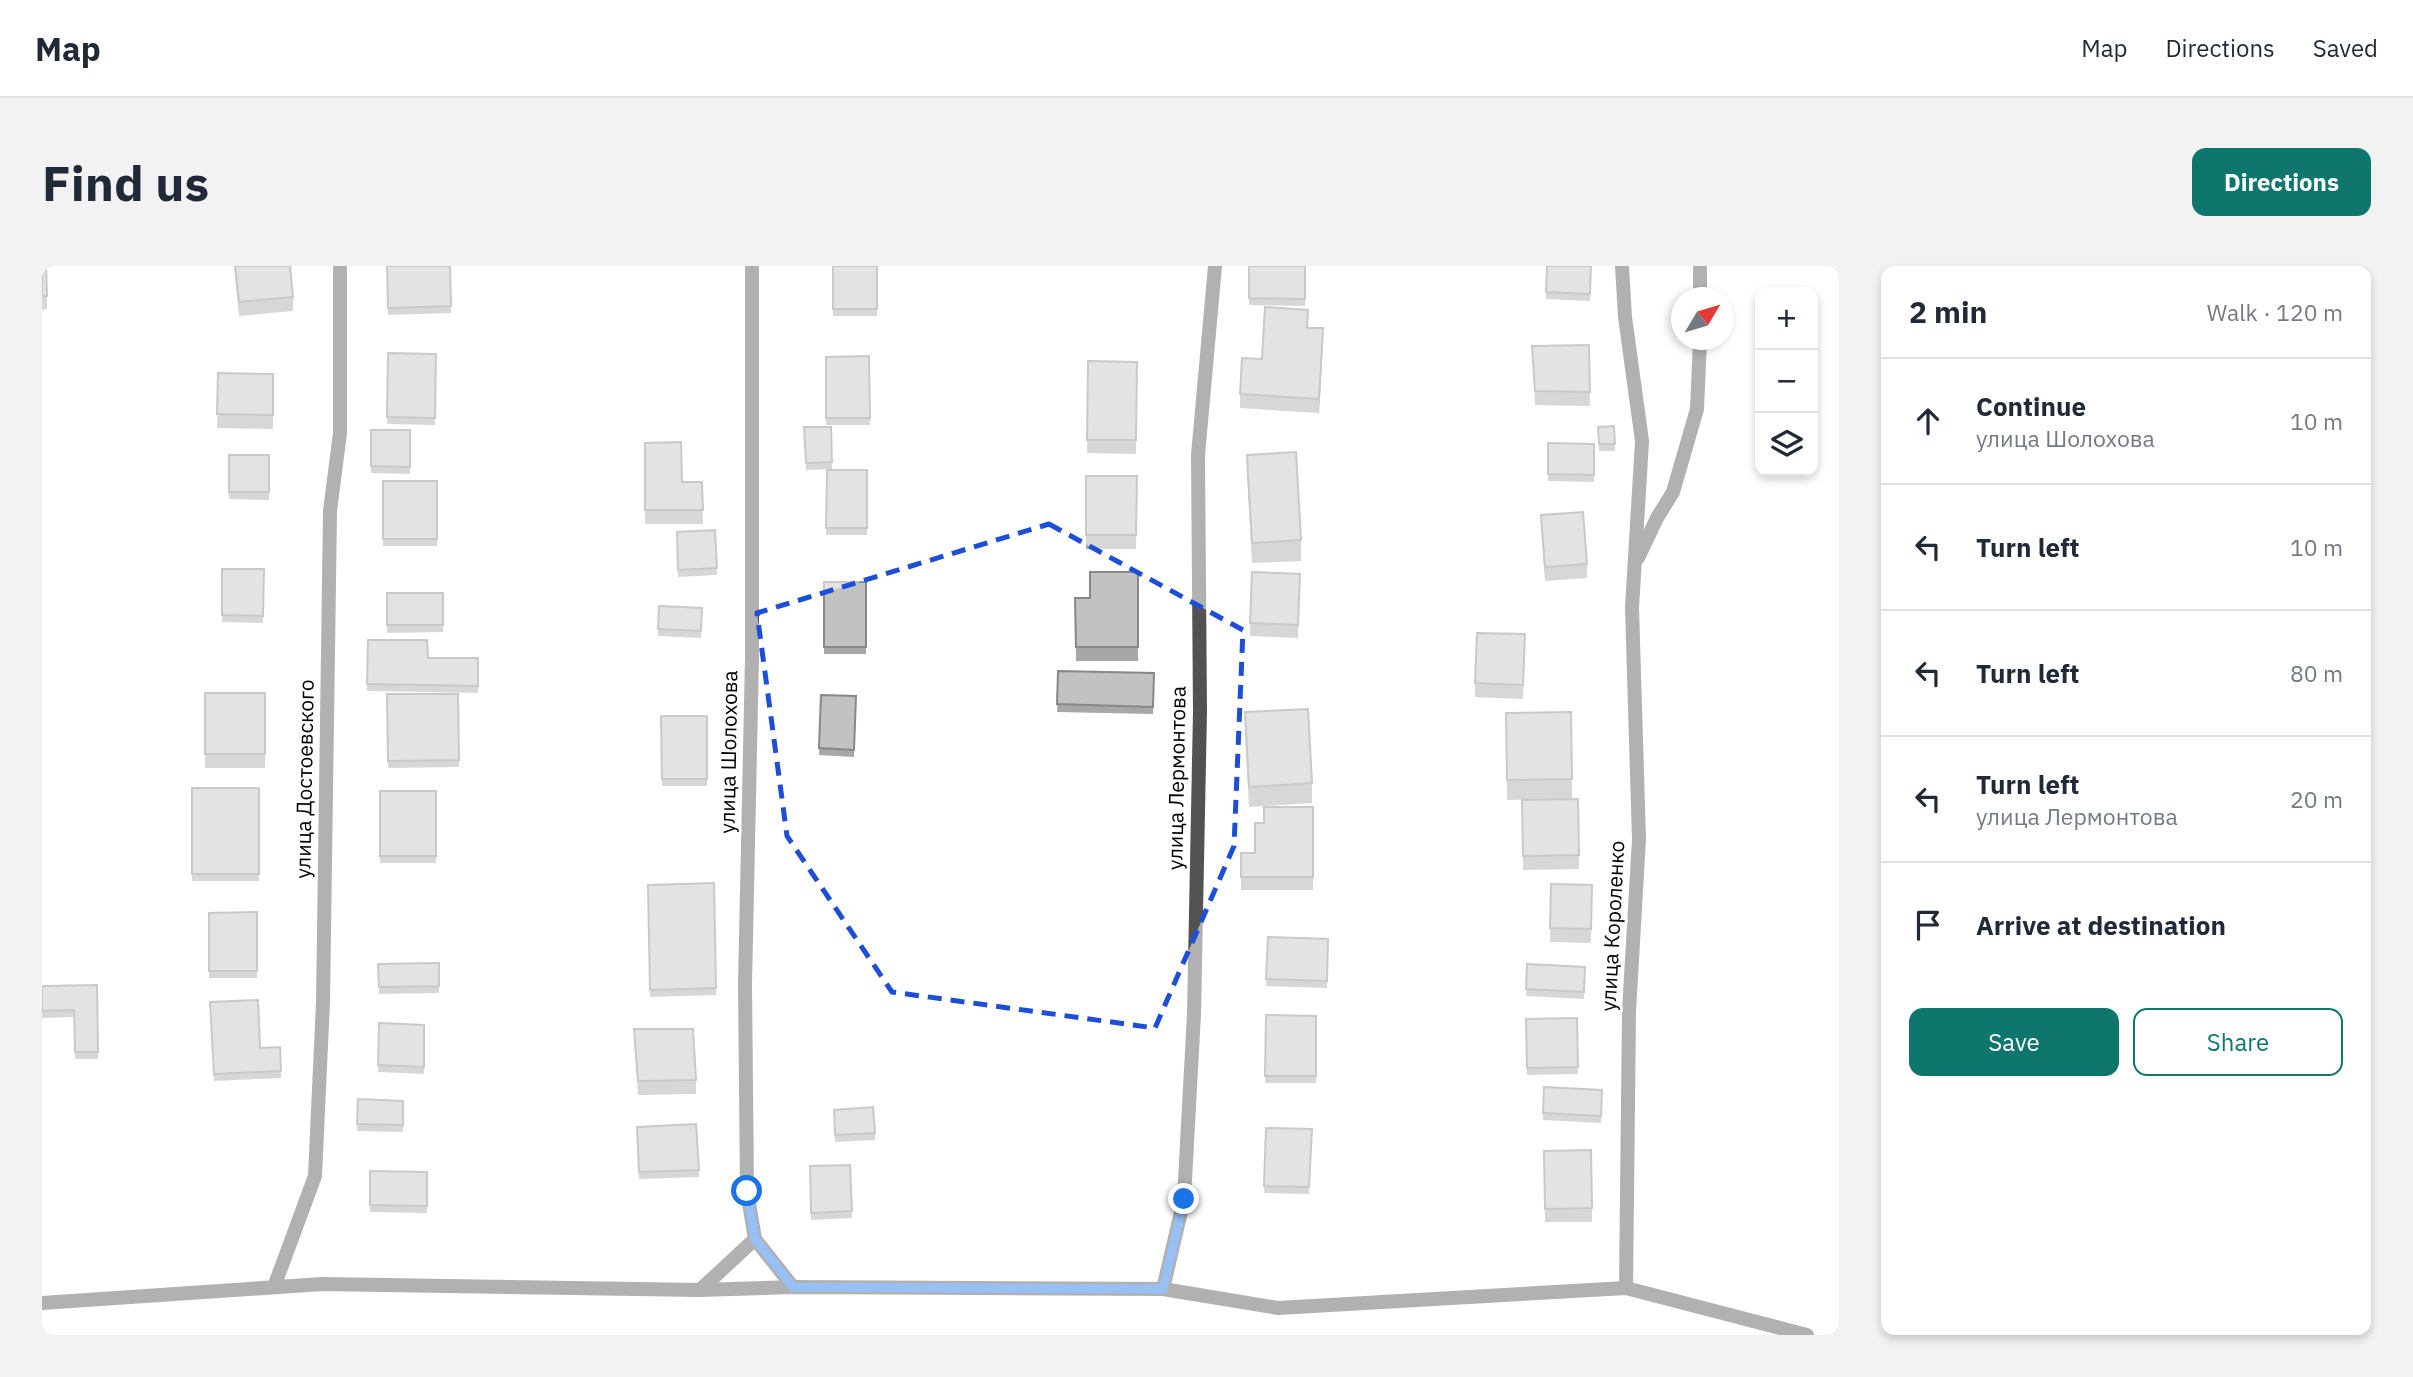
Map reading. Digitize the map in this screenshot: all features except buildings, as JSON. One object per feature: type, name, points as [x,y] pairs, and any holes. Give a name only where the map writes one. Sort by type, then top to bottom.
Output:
[{"type":"street","name":"улица Достоевского","points":[[274,1287],[314,1175],[323,1002],[330,511],[340,433],[341,266]]},
{"type":"street","name":"улица Шолохова","points":[[751,266],[752,658],[745,984],[747,1191],[755,1239]]},
{"type":"street","name":"улица Лермонтова","points":[[1163,1289],[1184,1199],[1194,1014],[1200,711],[1198,455],[1215,266]]},
{"type":"street","name":"улица Короленко","points":[[1622,266],[1625,317],[1642,441],[1632,608],[1639,839],[1629,1011],[1626,1289]]},
{"type":"street","points":[[1700,266],[1700,287]]},
{"type":"street","name":"улица Короленко","points":[[1635,566],[1657,518],[1673,492],[1697,409],[1700,350]]},
{"type":"street","points":[[700,1290],[755,1239],[793,1287]]},
{"type":"street","points":[[42,1303],[322,1284],[700,1290],[793,1287],[1163,1289],[1278,1308],[1626,1289],[1807,1335]]},
{"type":"highlighted area","points":[[1049,524],[1243,630],[1234,846],[1155,1028],[892,992],[787,836],[757,613]]},
{"type":"route","points":[[747,1191],[755,1239],[793,1287],[1163,1289],[1184,1199]]}]
